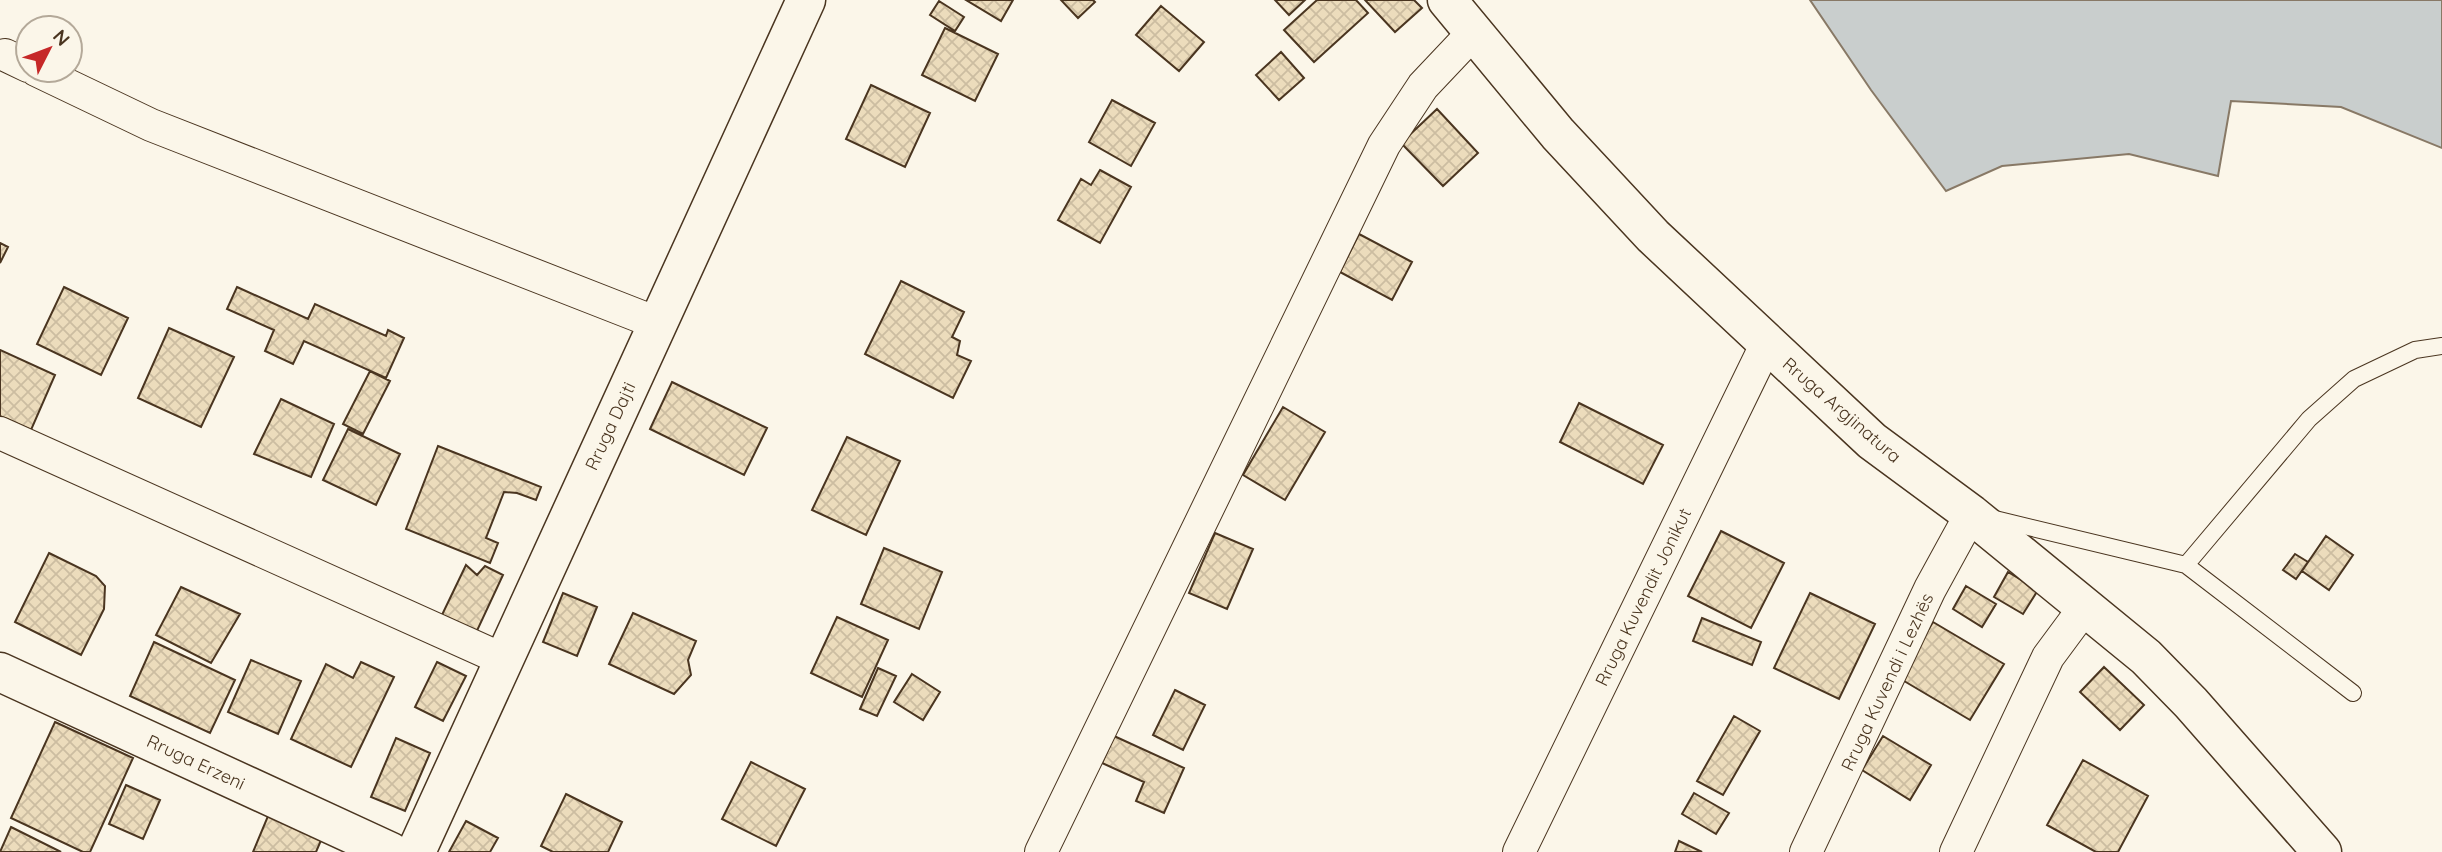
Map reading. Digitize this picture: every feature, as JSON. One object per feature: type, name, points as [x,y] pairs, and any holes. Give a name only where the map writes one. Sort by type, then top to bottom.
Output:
[{"type":"street","name":"Rruga Dajti","points":[[416,852],[502,659],[806,0]]},
{"type":"street","name":"Rruga Argjinatura","points":[[1447,0],[1558,134],[1653,236],[1871,440],[1971,514],[2146,657],[2191,703],[2322,852]]},
{"type":"street","points":[[1041,852],[1384,145],[1423,86],[1475,32]]},
{"type":"street","points":[[65,84],[151,125],[657,323]]},
{"type":"street","name":"Rruga Kuvendit Jonikut","points":[[1519,852],[1767,343]]},
{"type":"street","points":[[0,433],[502,659]]},
{"type":"street","name":"Rruga Kuvendi i Lezhës","points":[[1806,852],[1930,589],[1971,514]]},
{"type":"street","points":[[1956,852],[2048,657],[2085,607]]},
{"type":"street","name":"Rruga Erzeni","points":[[0,672],[391,852]]},
{"type":"lane","points":[[2186,565],[2309,419],[2354,379],[2415,350],[2442,346]]},
{"type":"lane","points":[[1971,514],[2186,565],[2353,693]]},
{"type":"shaded area","points":[[1810,0],[2442,0],[2442,148],[2341,107],[2231,101],[2218,176],[2129,154],[2002,166],[1946,191],[1871,90]]},
{"type":"building","points":[[966,0],[1013,0],[1001,21]]},
{"type":"building","points":[[1061,0],[1093,0],[1095,2],[1078,18]]},
{"type":"building","points":[[1275,0],[1305,0],[1289,15]]},
{"type":"building","points":[[1317,0],[1356,0],[1368,13],[1314,62],[1284,30]]},
{"type":"building","points":[[1365,0],[1414,0],[1422,8],[1395,32]]},
{"type":"building","points":[[939,1],[964,17],[955,31],[930,15]]},
{"type":"building","points":[[1161,6],[1204,42],[1179,71],[1136,35]]},
{"type":"building","points":[[945,28],[998,54],[975,101],[922,75]]},
{"type":"building","points":[[1281,52],[1304,78],[1279,100],[1256,75]]},
{"type":"building","points":[[871,85],[930,113],[905,167],[846,139]]},
{"type":"building","points":[[1112,100],[1155,123],[1131,166],[1089,142]]},
{"type":"building","points":[[1437,109],[1478,153],[1443,186],[1401,143]]},
{"type":"building","points":[[1100,170],[1131,187],[1100,243],[1058,220],[1081,179],[1091,185]]},
{"type":"building","points":[[1359,234],[1412,262],[1392,300],[1340,272]]},
{"type":"building","points":[[0,243],[8,247],[0,263]]},
{"type":"building","points":[[901,281],[964,312],[952,337],[960,341],[957,355],[971,361],[953,398],[865,354]]},
{"type":"building","points":[[64,287],[128,318],[101,375],[37,344]]},
{"type":"building","points":[[237,287],[308,319],[315,304],[386,336],[388,330],[404,338],[386,378],[304,341],[293,364],[265,351],[274,330],[227,309]]},
{"type":"building","points":[[169,328],[234,357],[201,427],[138,398]]},
{"type":"building","points":[[0,350],[55,375],[31,430],[0,416]]},
{"type":"building","points":[[370,371],[390,381],[363,434],[343,424]]},
{"type":"building","points":[[672,382],[767,428],[744,475],[650,429]]},
{"type":"building","points":[[281,399],[334,424],[311,477],[254,454]]},
{"type":"building","points":[[1579,403],[1663,445],[1643,484],[1560,442]]},
{"type":"building","points":[[1283,407],[1325,432],[1285,500],[1243,475]]},
{"type":"building","points":[[348,429],[400,454],[376,505],[323,480]]},
{"type":"building","points":[[847,437],[900,461],[866,535],[812,510]]},
{"type":"building","points":[[438,446],[541,487],[536,500],[517,493],[504,492],[486,538],[498,543],[490,563],[406,529]]},
{"type":"building","points":[[1721,531],[1784,563],[1751,628],[1688,596]]},
{"type":"building","points":[[1215,533],[1253,549],[1227,609],[1189,593]]},
{"type":"building","points":[[2326,536],[2353,555],[2329,590],[2302,571]]},
{"type":"building","points":[[884,548],[942,572],[919,629],[861,604]]},
{"type":"building","points":[[49,553],[96,576],[105,586],[104,609],[81,655],[15,622]]},
{"type":"building","points":[[2295,554],[2308,562],[2296,579],[2283,570]]},
{"type":"building","points":[[466,565],[477,575],[485,566],[503,575],[475,635],[440,619]]},
{"type":"building","points":[[2008,572],[2038,590],[2023,614],[1994,597]]},
{"type":"building","points":[[1966,586],[1996,604],[1982,627],[1953,609]]},
{"type":"building","points":[[181,587],[240,614],[211,663],[156,635]]},
{"type":"building","points":[[563,593],[597,607],[577,656],[543,642]]},
{"type":"building","points":[[1810,593],[1875,624],[1839,699],[1774,668]]},
{"type":"building","points":[[633,613],[696,641],[688,660],[691,675],[674,694],[609,664]]},
{"type":"building","points":[[837,617],[888,640],[862,697],[811,673]]},
{"type":"building","points":[[1702,618],[1761,642],[1752,665],[1693,641]]},
{"type":"building","points":[[1933,622],[2004,664],[1970,720],[1899,678]]},
{"type":"building","points":[[154,642],[235,680],[210,733],[130,696]]},
{"type":"building","points":[[251,660],[301,681],[278,734],[228,712]]},
{"type":"building","points":[[361,662],[394,677],[351,767],[291,739],[326,664],[353,678]]},
{"type":"building","points":[[437,662],[466,676],[443,721],[415,707]]},
{"type":"building","points":[[2104,667],[2144,705],[2120,730],[2080,692]]},
{"type":"building","points":[[878,668],[896,676],[877,716],[860,709]]},
{"type":"building","points":[[912,674],[940,692],[923,720],[894,702]]},
{"type":"building","points":[[1175,690],[1205,705],[1183,750],[1153,735]]},
{"type":"building","points":[[1734,716],[1760,731],[1723,795],[1697,781]]},
{"type":"building","points":[[55,722],[133,758],[90,852],[83,852],[11,818]]},
{"type":"building","points":[[1114,736],[1184,768],[1164,813],[1136,801],[1144,782],[1102,763]]},
{"type":"building","points":[[1883,736],[1931,765],[1910,800],[1862,770]]},
{"type":"building","points":[[396,738],[430,753],[405,811],[371,797]]},
{"type":"building","points":[[2083,760],[2148,796],[2118,852],[2096,852],[2047,825]]},
{"type":"building","points":[[751,762],[805,789],[776,846],[722,819]]},
{"type":"building","points":[[126,785],[160,800],[143,839],[109,824]]},
{"type":"building","points":[[1694,793],[1729,813],[1716,834],[1682,814]]},
{"type":"building","points":[[566,794],[622,822],[608,852],[553,852],[541,846]]},
{"type":"building","points":[[268,816],[322,838],[316,852],[253,852]]},
{"type":"building","points":[[466,821],[498,838],[490,852],[449,852]]},
{"type":"building","points":[[11,827],[61,852],[0,852]]},
{"type":"building","points":[[1679,841],[1702,852],[1675,852]]}]
